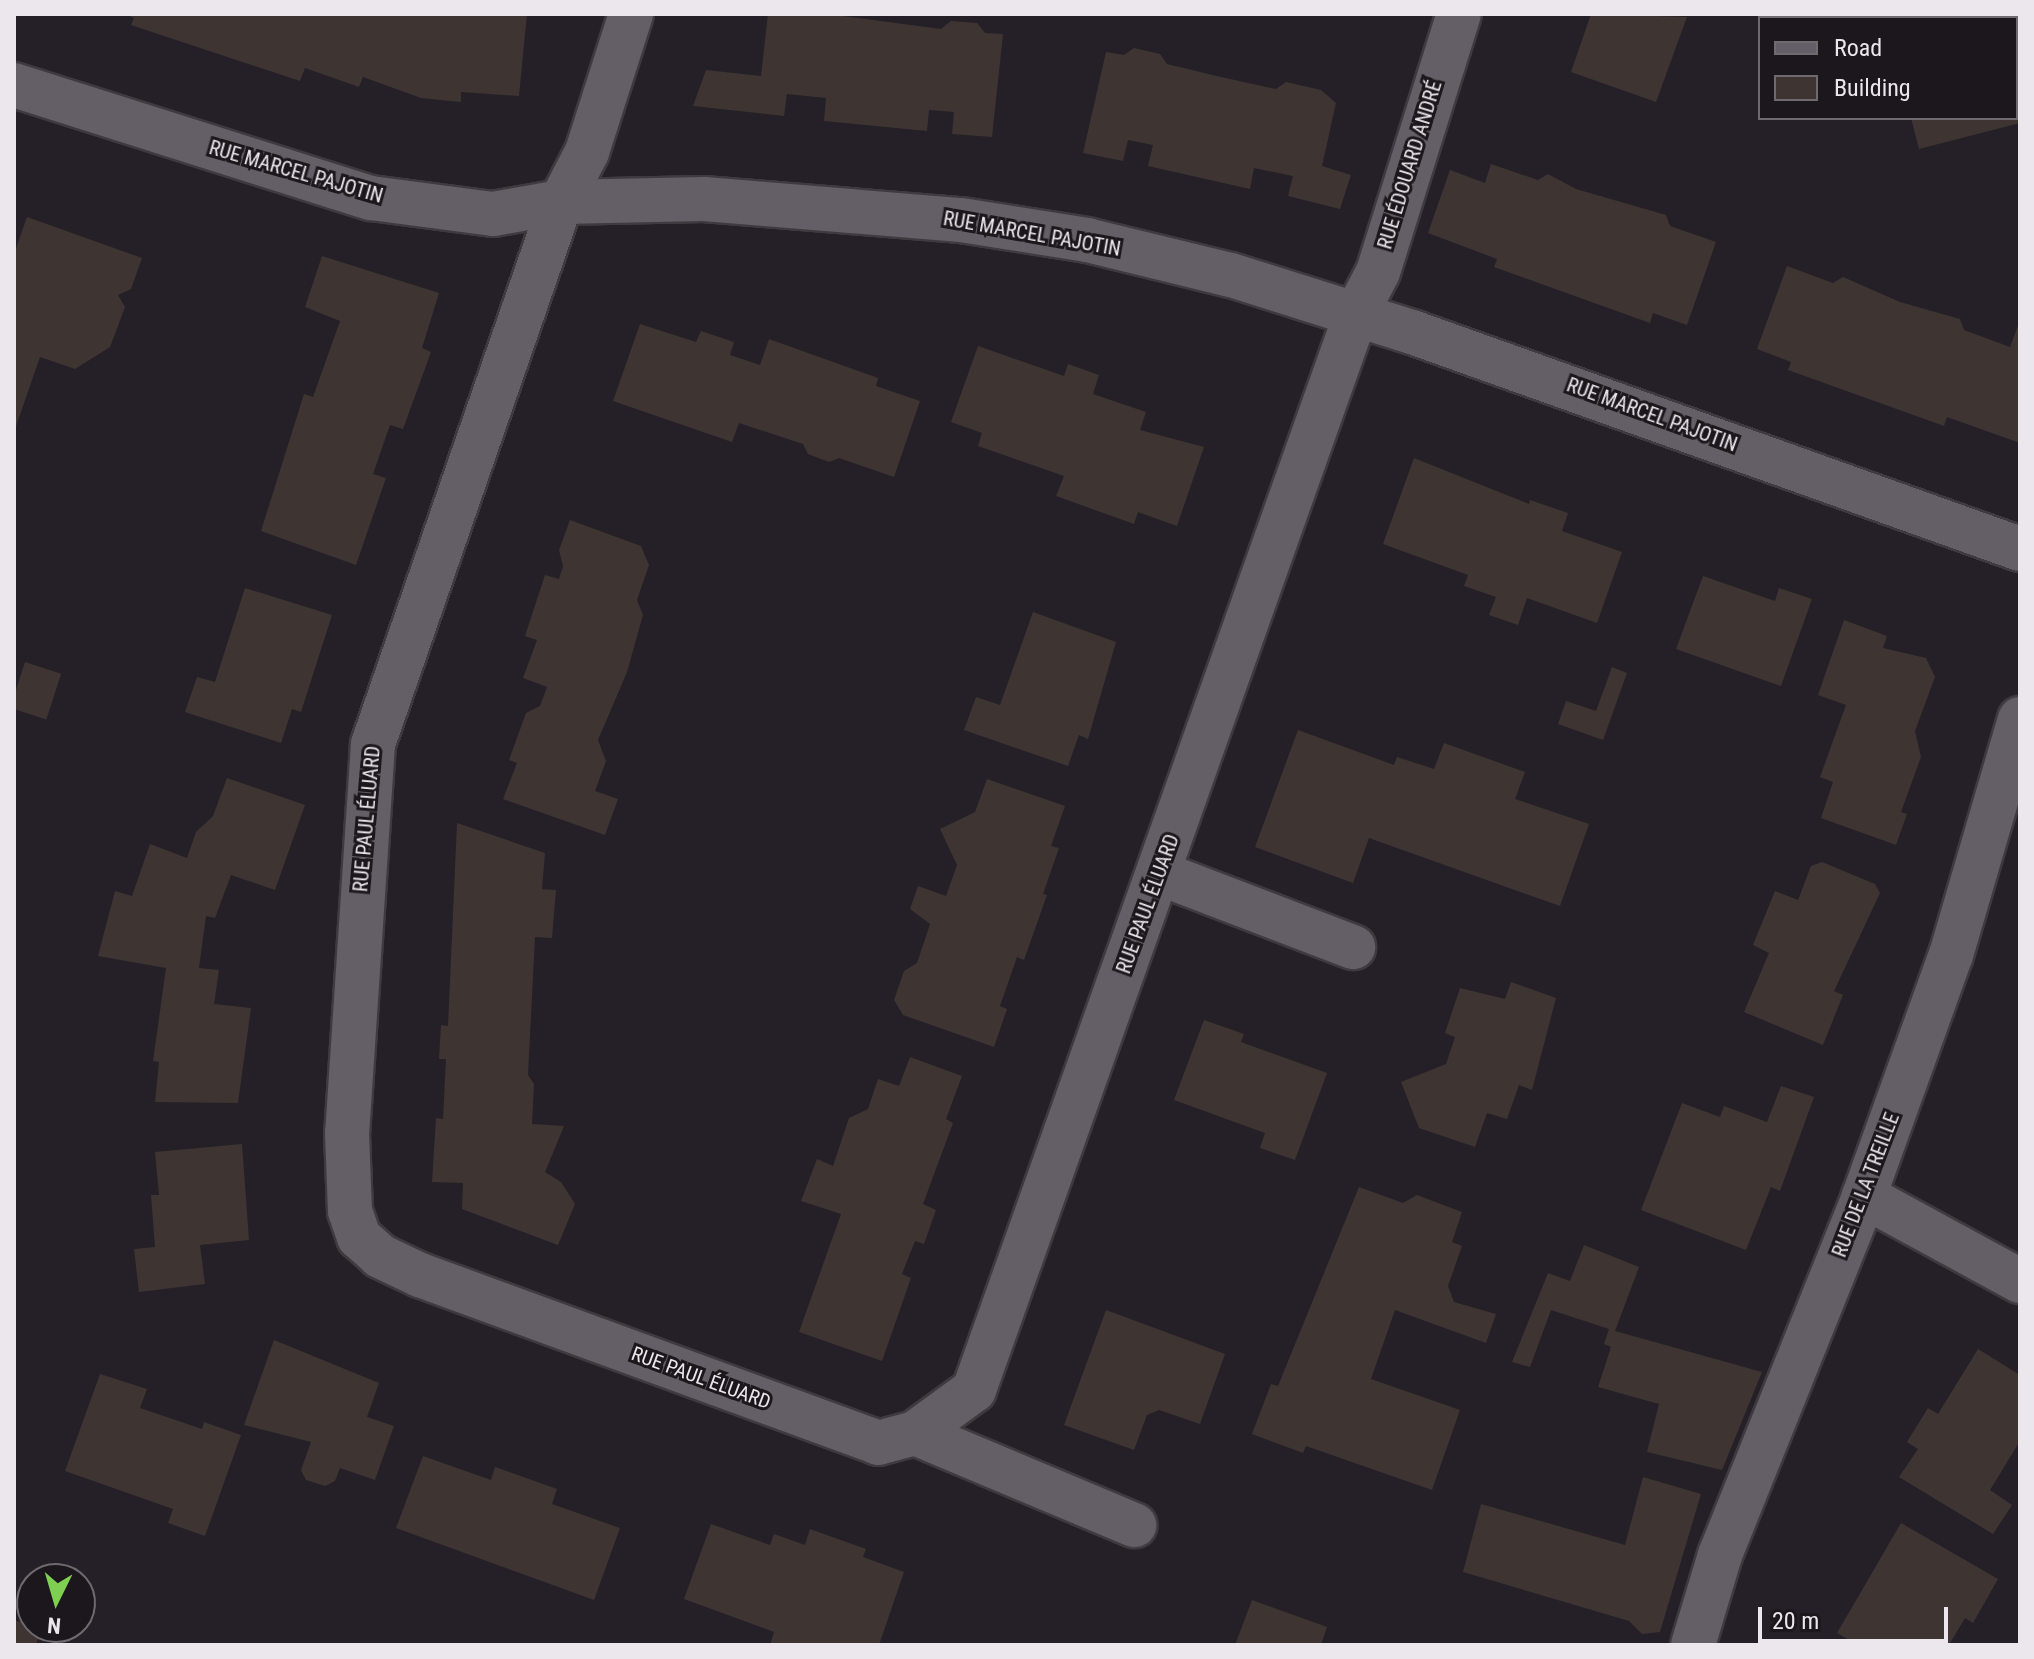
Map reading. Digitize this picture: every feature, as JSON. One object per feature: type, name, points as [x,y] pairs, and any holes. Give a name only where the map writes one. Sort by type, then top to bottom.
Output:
[{"type":"street","name":"RUE PAUL ÉLUARD","points":[[631,14],[587,152],[561,202],[373,744],[347,1133],[350,1211],[359,1237],[380,1256],[420,1275],[878,1443],[915,1433],[974,1390],[1356,314]]},
{"type":"street","name":"RUE ÉDOUARD ANDRÉ","points":[[1356,314],[1378,272],[1459,14]]},
{"type":"street","name":"RUE MARCEL PAJOTIN","points":[[14,85],[371,198],[493,214],[561,202],[704,199],[961,220],[1101,244],[1231,275],[1574,385],[2020,549]]},
{"type":"street","name":"RUE DE LA TREILLE","points":[[1693,1645],[1720,1555],[1864,1196],[1951,955],[2020,719]]},
{"type":"street","points":[[1159,873],[1353,947]]},
{"type":"street","points":[[1864,1196],[2020,1281]]},
{"type":"street","points":[[915,1433],[1134,1525]]},
{"type":"building","points":[[125,14],[527,14],[519,96],[461,92],[461,102],[421,98],[363,77],[359,87],[305,68],[300,81],[131,25],[134,18]]},
{"type":"building","points":[[768,14],[828,14],[941,29],[951,21],[977,23],[985,33],[1003,34],[992,137],[952,134],[954,112],[929,110],[927,131],[824,121],[826,98],[787,94],[784,116],[693,106],[706,70],[761,76]]},
{"type":"building","points":[[1591,14],[1687,17],[1656,102],[1571,72]]},
{"type":"building","points":[[2019,14],[2020,123],[1919,149],[1912,120],[2018,120],[2018,16],[1972,16]]},
{"type":"building","points":[[1134,48],[1160,54],[1167,64],[1221,77],[1276,89],[1286,82],[1321,90],[1336,103],[1322,166],[1351,175],[1340,209],[1288,196],[1293,176],[1254,168],[1250,189],[1148,166],[1153,145],[1128,140],[1123,161],[1083,153],[1106,52],[1124,55]]},
{"type":"building","points":[[1491,164],[1538,180],[1548,174],[1576,189],[1666,215],[1670,226],[1716,242],[1687,325],[1653,313],[1650,323],[1494,267],[1497,259],[1428,233],[1450,170],[1485,183]]},
{"type":"building","points":[[27,217],[142,258],[131,289],[118,295],[125,307],[110,347],[75,369],[40,357],[14,432],[14,254]]},
{"type":"building","points":[[322,256],[439,293],[422,348],[431,352],[403,429],[390,425],[373,474],[386,478],[356,565],[261,531],[304,394],[313,397],[340,321],[305,307]]},
{"type":"building","points":[[1787,266],[1833,283],[1843,277],[1900,302],[1960,319],[1964,330],[2010,347],[2020,320],[2020,443],[1947,417],[1944,426],[1788,370],[1791,362],[1757,349]]},
{"type":"building","points":[[640,324],[696,342],[701,331],[734,342],[730,355],[760,365],[769,339],[878,378],[876,386],[920,401],[894,477],[839,458],[829,462],[808,454],[803,444],[739,423],[732,442],[613,401]]},
{"type":"building","points":[[978,346],[1064,376],[1068,364],[1099,375],[1093,394],[1146,412],[1140,430],[1204,447],[1177,526],[1138,512],[1134,524],[1056,496],[1064,476],[978,446],[982,433],[951,422]]},
{"type":"building","points":[[1414,458],[1529,504],[1530,500],[1568,513],[1562,531],[1622,552],[1597,623],[1527,598],[1518,625],[1489,615],[1496,597],[1464,586],[1468,575],[1383,544]]},
{"type":"building","points":[[570,520],[641,546],[649,565],[637,600],[643,615],[627,672],[598,740],[606,761],[595,791],[618,799],[605,835],[503,799],[517,763],[509,760],[526,713],[540,706],[547,687],[523,678],[537,640],[525,636],[545,575],[559,579],[563,566],[559,550]]},
{"type":"building","points":[[1703,576],[1775,601],[1779,588],[1812,599],[1781,686],[1676,649]]},
{"type":"building","points":[[245,588],[332,615],[301,712],[292,709],[281,743],[185,712],[197,677],[215,682]]},
{"type":"building","points":[[1033,612],[1116,642],[1088,739],[1079,735],[1068,766],[964,730],[976,697],[1000,705]]},
{"type":"building","points":[[1844,620],[1887,636],[1883,648],[1926,658],[1935,677],[1915,731],[1921,757],[1901,812],[1907,814],[1896,845],[1821,818],[1833,782],[1820,777],[1846,705],[1818,695]]},
{"type":"building","points":[[25,662],[61,674],[46,719],[14,709],[14,696]]},
{"type":"building","points":[[1612,667],[1627,673],[1603,740],[1558,724],[1566,701],[1596,711]]},
{"type":"building","points":[[1298,730],[1394,765],[1397,757],[1434,769],[1444,743],[1525,772],[1515,799],[1589,824],[1560,906],[1369,838],[1353,883],[1255,847]]},
{"type":"building","points":[[227,778],[305,805],[275,890],[231,875],[215,918],[206,916],[199,968],[219,970],[214,1004],[251,1008],[238,1103],[155,1102],[159,1062],[153,1061],[166,968],[98,956],[115,891],[132,896],[150,844],[187,858],[196,832],[213,816]]},
{"type":"building","points":[[987,779],[1065,806],[1051,846],[1059,848],[1043,894],[1047,895],[1024,960],[1017,957],[1000,1006],[1007,1009],[994,1047],[903,1015],[894,1000],[904,971],[917,963],[930,924],[910,909],[918,886],[946,896],[957,865],[940,829],[975,812]]},
{"type":"building","points":[[457,823],[545,853],[542,889],[556,890],[552,938],[535,937],[528,1075],[534,1084],[532,1124],[564,1126],[545,1172],[561,1182],[575,1204],[558,1245],[462,1209],[463,1183],[432,1182],[436,1118],[443,1119],[446,1059],[439,1059],[441,1025],[448,1026]]},
{"type":"building","points":[[1822,862],[1875,884],[1880,893],[1834,991],[1843,995],[1823,1045],[1744,1012],[1769,953],[1753,945],[1775,891],[1798,900],[1811,866]]},
{"type":"building","points":[[1511,982],[1556,998],[1532,1090],[1519,1085],[1507,1119],[1487,1113],[1475,1147],[1419,1128],[1401,1082],[1446,1064],[1455,1037],[1445,1033],[1460,988],[1505,999]]},
{"type":"building","points":[[1204,1020],[1244,1034],[1241,1042],[1327,1073],[1295,1160],[1260,1148],[1265,1133],[1174,1100]]},
{"type":"building","points":[[910,1057],[962,1076],[946,1119],[953,1123],[923,1204],[936,1210],[924,1244],[915,1241],[902,1274],[911,1278],[882,1361],[799,1332],[841,1214],[801,1201],[817,1159],[833,1166],[849,1118],[868,1109],[878,1079],[899,1086]]},
{"type":"building","points":[[1781,1086],[1814,1097],[1780,1191],[1771,1187],[1746,1250],[1641,1210],[1682,1103],[1720,1117],[1724,1106],[1767,1122]]},
{"type":"building","points":[[242,1144],[249,1240],[200,1245],[205,1284],[139,1292],[134,1249],[155,1247],[151,1195],[159,1195],[155,1152]]},
{"type":"building","points":[[1359,1187],[1403,1203],[1417,1195],[1462,1212],[1452,1242],[1462,1246],[1448,1286],[1454,1302],[1496,1314],[1486,1343],[1395,1310],[1371,1379],[1460,1410],[1432,1490],[1306,1446],[1303,1453],[1252,1434],[1271,1384],[1278,1386]]},
{"type":"building","points":[[1584,1245],[1639,1267],[1615,1331],[1762,1372],[1722,1470],[1647,1452],[1659,1404],[1598,1387],[1611,1347],[1604,1344],[1609,1329],[1551,1310],[1530,1367],[1512,1362],[1548,1273],[1570,1281]]},
{"type":"building","points":[[1106,1310],[1225,1354],[1200,1424],[1159,1410],[1147,1415],[1134,1450],[1064,1425]]},
{"type":"building","points":[[274,1340],[379,1383],[367,1417],[394,1426],[375,1480],[340,1468],[335,1481],[325,1486],[306,1480],[301,1470],[311,1442],[244,1425]]},
{"type":"building","points":[[1978,1349],[2020,1375],[2020,1441],[1990,1490],[2012,1505],[1993,1534],[1899,1477],[1918,1449],[1907,1442],[1928,1408],[1938,1414]]},
{"type":"building","points":[[100,1374],[147,1389],[140,1408],[202,1429],[204,1422],[241,1435],[205,1536],[168,1523],[173,1509],[65,1471]]},
{"type":"building","points":[[423,1456],[491,1480],[495,1467],[557,1489],[552,1504],[620,1528],[594,1600],[396,1528]]},
{"type":"building","points":[[1643,1477],[1701,1494],[1660,1632],[1642,1634],[1629,1621],[1463,1572],[1481,1504],[1625,1545]]},
{"type":"building","points":[[1901,1523],[1998,1579],[1973,1623],[1965,1618],[1949,1645],[1858,1645],[1837,1633]]},
{"type":"building","points":[[711,1524],[770,1545],[774,1534],[805,1545],[810,1529],[866,1549],[863,1557],[904,1572],[879,1645],[770,1645],[774,1632],[684,1599]]},
{"type":"building","points":[[1252,1600],[1327,1627],[1321,1645],[1235,1645]]},
{"type":"building","points":[[14,1620],[16,1643],[37,1643],[14,1645]]}]
